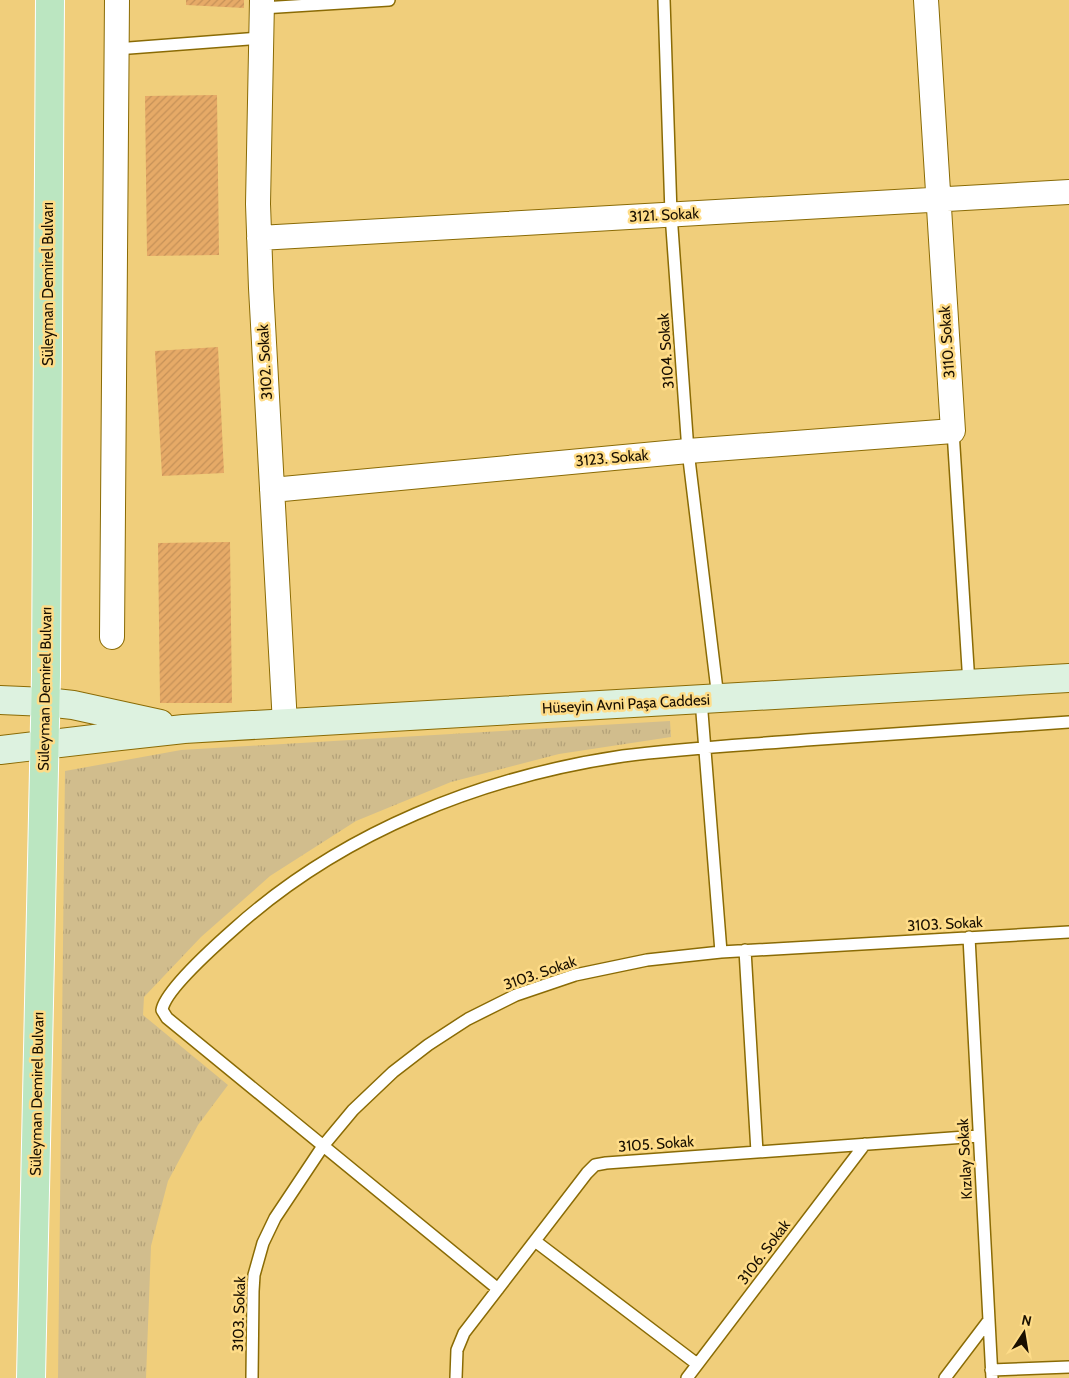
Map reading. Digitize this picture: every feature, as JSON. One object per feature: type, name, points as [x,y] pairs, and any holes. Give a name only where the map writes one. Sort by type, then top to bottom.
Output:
[{"type":"main road","name":"Süleyman Demirel Bulvarı","points":[[32,1378],[46,702],[50,0]]},
{"type":"main road","name":"Hüseyin Avni Paşa Caddesi","points":[[0,750],[184,730],[1069,678]]},
{"type":"main road","name":"Hüseyin Avni Paşa Caddesi","points":[[0,700],[73,705],[184,730]]},
{"type":"street","points":[[112,637],[117,0]]},
{"type":"street","name":"3110. Sokak","points":[[926,0],[953,431]]},
{"type":"street","name":"3102. Sokak","points":[[262,4],[258,204],[260,288],[285,724]]},
{"type":"street","name":"3121. Sokak","points":[[259,238],[1069,192]]},
{"type":"street","name":"3123. Sokak","points":[[272,490],[688,450],[953,431]]},
{"type":"lane","points":[[262,4],[389,0]]},
{"type":"lane","name":"3104. Sokak","points":[[664,0],[671,214],[709,699],[704,748],[721,952]]},
{"type":"lane","points":[[116,49],[261,38]]},
{"type":"lane","name":"3110. Sokak","points":[[953,431],[969,684]]},
{"type":"lane","points":[[498,1289],[167,1018],[162,1010],[165,1000],[188,973],[218,943],[250,914],[289,884],[365,837],[410,816],[510,780],[559,768],[624,756],[704,748],[1069,722]]},
{"type":"lane","name":"3103. Sokak","points":[[252,1378],[252,1290],[254,1275],[263,1244],[275,1218],[323,1146],[353,1110],[392,1072],[428,1045],[468,1019],[516,996],[576,975],[647,960],[745,950],[1069,932]]},
{"type":"lane","name":"Kızılay Sokak","points":[[969,938],[991,1374]]},
{"type":"lane","points":[[745,950],[757,1152]]},
{"type":"lane","name":"3105. Sokak","points":[[456,1378],[457,1350],[461,1338],[595,1165],[979,1136]]},
{"type":"lane","name":"3106. Sokak","points":[[687,1378],[865,1144]]},
{"type":"lane","points":[[535,1241],[697,1364]]},
{"type":"lane","points":[[945,1378],[989,1320]]},
{"type":"lane","points":[[991,1374],[1069,1367]]},
{"type":"green space","points":[[670,721],[671,737],[559,754],[451,782],[356,821],[270,876],[201,937],[144,997],[143,1015],[228,1085],[198,1125],[168,1181],[151,1246],[146,1378],[58,1378],[65,771],[181,750]]},
{"type":"building","points":[[186,0],[244,0],[244,8],[186,5]]},
{"type":"building","points":[[217,95],[219,255],[147,256],[145,96]]},
{"type":"building","points":[[218,347],[224,473],[162,476],[155,351]]},
{"type":"building","points":[[230,542],[232,703],[160,703],[158,543]]}]
